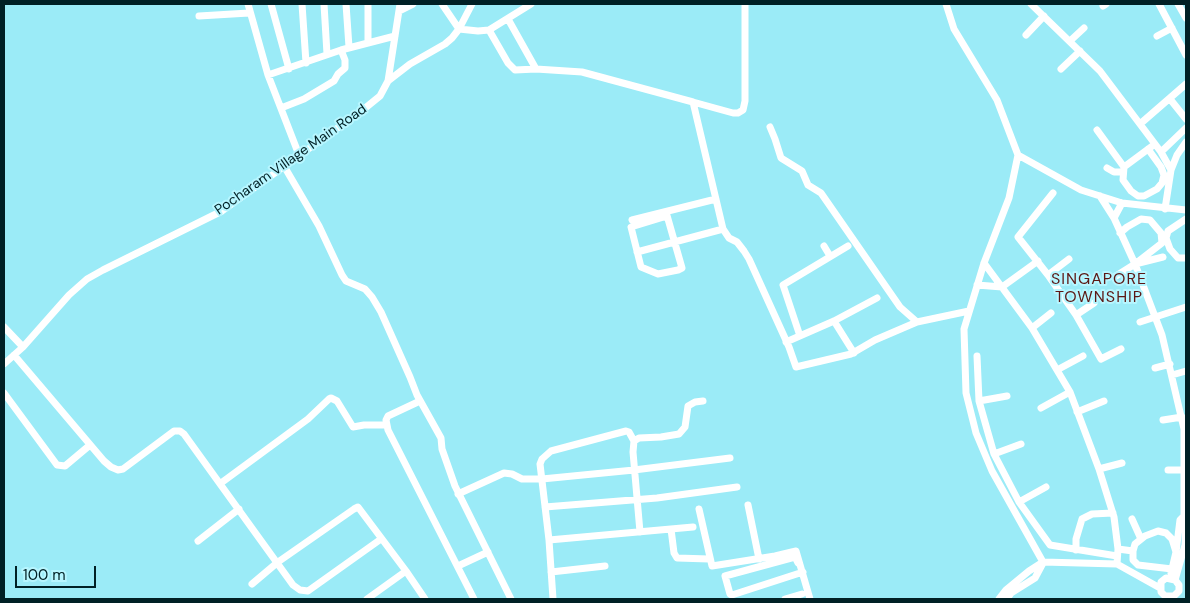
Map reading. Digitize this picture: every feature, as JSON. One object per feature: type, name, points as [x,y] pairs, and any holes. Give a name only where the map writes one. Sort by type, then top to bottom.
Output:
[{"type":"street","points":[[248,4],[268,75],[299,155]]},
{"type":"street","points":[[271,4],[289,69]]},
{"type":"street","points":[[302,4],[306,63]]},
{"type":"street","points":[[324,4],[327,54]]},
{"type":"street","points":[[346,4],[349,47]]},
{"type":"street","points":[[368,4],[368,42]]},
{"type":"street","points":[[399,7],[413,4]]},
{"type":"street","points":[[388,81],[410,64],[445,44],[459,29],[471,4]]},
{"type":"street","points":[[514,4],[519,12]]},
{"type":"street","points":[[459,29],[488,30],[531,4]]},
{"type":"street","points":[[488,30],[512,68],[521,71],[536,69],[582,72],[738,113],[743,110],[745,101],[745,4]]},
{"type":"street","points":[[946,4],[954,29],[997,100],[1018,155],[1009,198],[984,263],[964,329],[966,393],[976,433],[992,471],[1043,562]]},
{"type":"street","points":[[1031,4],[1100,71],[1161,152],[1171,170]]},
{"type":"street","points":[[1159,4],[1186,56]]},
{"type":"street","points":[[1178,4],[1186,18]]},
{"type":"street","points":[[445,5],[459,29]]},
{"type":"street","name":"Pocharam Village Main Road","points":[[4,364],[23,347],[87,279],[222,211],[380,96],[388,81],[399,7]]},
{"type":"street","points":[[199,16],[249,13]]},
{"type":"street","points":[[1026,35],[1044,16]]},
{"type":"street","points":[[508,19],[536,69]]},
{"type":"street","points":[[1070,41],[1084,28]]},
{"type":"street","points":[[1157,36],[1172,28]]},
{"type":"street","points":[[268,75],[349,47],[395,36]]},
{"type":"street","points":[[281,108],[304,99],[334,81],[345,68],[346,60],[341,50]]},
{"type":"street","points":[[1061,69],[1080,51]]},
{"type":"street","points":[[1140,124],[1186,84]]},
{"type":"street","points":[[1170,99],[1186,119]]},
{"type":"street","points":[[693,102],[723,229],[729,238],[741,246],[749,259],[796,367],[854,353],[875,340],[917,322],[969,311]]},
{"type":"street","points":[[770,127],[776,139],[781,158],[802,171],[808,185],[821,193],[900,306],[917,322]]},
{"type":"street","points":[[1161,152],[1186,128]]},
{"type":"street","points":[[1096,130],[1123,170],[1123,180],[1130,191],[1138,196],[1144,196],[1157,189],[1162,183],[1164,175],[1161,167],[1148,149]]},
{"type":"street","points":[[1165,209],[1171,170],[1177,155],[1186,142]]},
{"type":"street","points":[[1107,168],[1114,172],[1123,170],[1155,144]]},
{"type":"street","points":[[1018,155],[1081,190],[1122,202],[1186,211]]},
{"type":"street","points":[[284,166],[314,217],[342,275],[346,281],[365,290],[376,304],[420,401],[441,438],[442,449],[458,494],[511,599]]},
{"type":"street","points":[[1053,193],[1018,237],[1038,261],[1076,315],[1101,360],[1121,349]]},
{"type":"street","points":[[1100,196],[1114,218],[1156,317],[1170,364],[1185,429],[1185,546],[1174,580]]},
{"type":"street","points":[[666,214],[682,268],[658,274],[642,268],[631,226],[666,214],[716,198]]},
{"type":"street","points":[[1114,218],[1122,202]]},
{"type":"street","points":[[632,220],[666,214]]},
{"type":"street","points":[[1116,276],[1162,243],[1160,233],[1150,220],[1141,219],[1120,233]]},
{"type":"street","points":[[1186,220],[1168,231],[1166,238],[1170,249],[1178,258],[1186,258]]},
{"type":"street","points":[[637,252],[723,229]]},
{"type":"street","points":[[824,246],[830,256]]},
{"type":"street","points":[[800,336],[783,285],[848,246]]},
{"type":"street","points":[[1135,264],[1162,257]]},
{"type":"street","points":[[1048,275],[1069,259]]},
{"type":"street","points":[[977,285],[1002,287],[1038,261]]},
{"type":"street","points":[[984,263],[1032,328],[1070,392],[1099,469],[1113,513],[1117,557]]},
{"type":"street","points":[[786,342],[877,298]]},
{"type":"street","points":[[1076,315],[1094,303]]},
{"type":"street","points":[[1140,322],[1186,307]]},
{"type":"street","points":[[1032,328],[1051,313]]},
{"type":"street","points":[[834,320],[854,353]]},
{"type":"street","points":[[4,327],[23,347]]},
{"type":"street","points":[[14,355],[111,467],[118,470],[123,469],[170,434],[180,431],[221,483],[294,585],[300,590],[308,591],[380,539]]},
{"type":"street","points":[[976,356],[979,401],[994,454],[1019,502],[1050,545],[1117,557],[1160,588],[1165,596],[1171,597],[1179,591],[1172,569],[1180,520],[1184,516]]},
{"type":"street","points":[[1057,370],[1083,356]]},
{"type":"street","points":[[1154,368],[1170,364]]},
{"type":"street","points":[[1172,374],[1186,371]]},
{"type":"street","points":[[1041,408],[1070,392]]},
{"type":"street","points":[[4,393],[57,465],[65,466],[90,445]]},
{"type":"street","points":[[979,401],[1007,396]]},
{"type":"street","points":[[221,483],[308,420],[331,398],[337,401],[353,427],[387,425]]},
{"type":"street","points":[[420,401],[388,416],[386,420],[388,430],[474,599]]},
{"type":"street","points":[[634,440],[679,434],[685,427],[688,406],[695,402],[703,401]]},
{"type":"street","points":[[1077,412],[1104,401]]},
{"type":"street","points":[[1163,420],[1182,417]]},
{"type":"street","points":[[553,599],[549,540],[540,464],[542,459],[551,451],[626,431],[629,432],[634,440],[634,470],[640,532]]},
{"type":"street","points":[[994,454],[1022,444]]},
{"type":"street","points":[[458,494],[504,473],[512,474],[522,480],[542,479],[730,458]]},
{"type":"street","points":[[1099,469],[1122,463]]},
{"type":"street","points":[[1168,470],[1185,470]]},
{"type":"street","points":[[545,507],[638,500],[737,487]]},
{"type":"street","points":[[1019,502],[1046,487]]},
{"type":"street","points":[[748,505],[759,559]]},
{"type":"street","points":[[198,541],[239,508]]},
{"type":"street","points":[[252,584],[278,562],[356,508],[360,508],[380,539],[406,570],[425,599]]},
{"type":"street","points":[[699,509],[710,564],[713,567],[796,551],[810,599]]},
{"type":"street","points":[[1076,550],[1076,539],[1082,519],[1092,514],[1113,513]]},
{"type":"street","points":[[1132,519],[1141,539]]},
{"type":"street","points":[[549,540],[693,527]]},
{"type":"street","points":[[671,529],[674,553],[677,558],[709,559]]},
{"type":"street","points":[[1172,569],[1138,565],[1134,560],[1133,551],[1135,544],[1141,539],[1150,532],[1158,531],[1166,533],[1172,539],[1176,552]]},
{"type":"street","points":[[999,599],[1006,590],[1043,562],[1117,557],[1133,551]]},
{"type":"street","points":[[458,566],[488,552]]},
{"type":"street","points":[[795,557],[802,573],[732,595],[724,576],[795,557]]},
{"type":"street","points":[[1007,599],[1011,593],[1035,578],[1043,562]]},
{"type":"street","points":[[551,572],[604,566]]},
{"type":"street","points":[[367,599],[406,570]]},
{"type":"street","points":[[1160,588],[1163,580],[1186,583]]},
{"type":"street","points":[[785,599],[802,594]]},
{"type":"district","name":"SINGAPORE TOWNSHIP","points":[[1099,289]]}]
